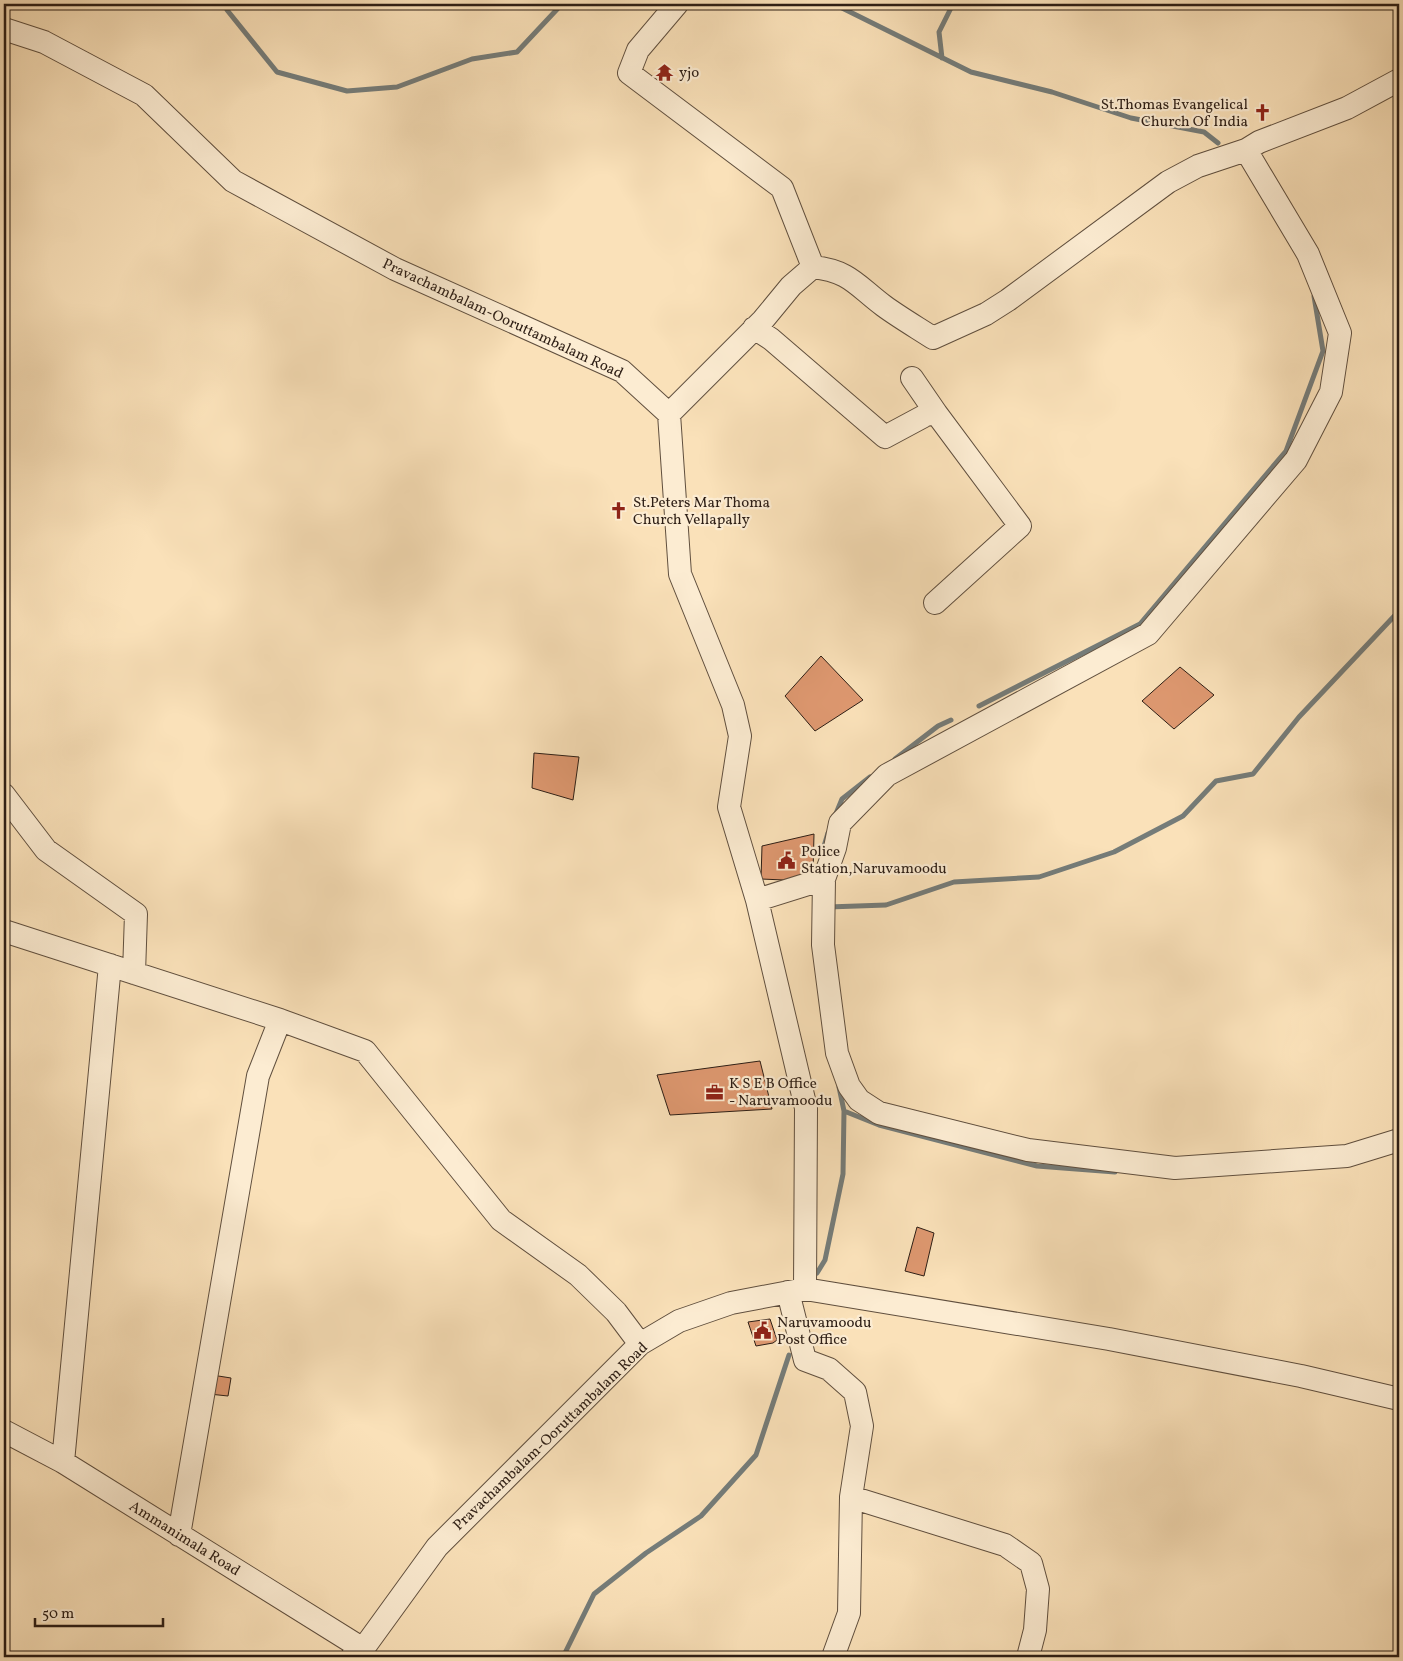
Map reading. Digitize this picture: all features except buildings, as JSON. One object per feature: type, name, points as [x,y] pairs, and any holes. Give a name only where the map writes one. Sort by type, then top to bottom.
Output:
[{"type":"street","points":[[677,4],[638,50],[630,73],[782,188],[813,267]]},
{"type":"street","name":"Pravachambalam-Ooruttambalam Road","points":[[4,29],[44,42],[144,95],[233,181],[395,269],[622,371],[668,414]]},
{"type":"street","points":[[833,1657],[849,1613],[851,1497],[862,1426],[855,1392],[829,1370],[805,1360],[796,1290],[806,1108],[756,900],[729,807],[740,736],[733,705],[680,574],[668,414],[754,328],[791,286],[813,267],[828,268],[851,278],[882,305],[933,338],[986,314],[1008,300],[1168,182],[1198,166],[1246,150],[1259,142],[1347,108],[1399,80]]},
{"type":"street","points":[[1246,150],[1308,254],[1340,333],[1331,392],[1296,460],[1148,634],[887,775],[840,823],[824,887],[823,944],[837,1053],[849,1086],[859,1100],[879,1113],[1028,1150],[1175,1168],[1347,1156],[1399,1140]]},
{"type":"street","points":[[754,328],[771,339],[885,437],[926,415],[936,412]]},
{"type":"street","points":[[912,378],[1020,526],[935,603]]},
{"type":"street","points":[[4,795],[46,850],[136,914],[134,973]]},
{"type":"street","points":[[756,900],[824,887]]},
{"type":"street","points":[[4,931],[280,1020],[365,1051],[501,1220],[578,1275],[616,1312],[640,1344]]},
{"type":"street","points":[[63,1462],[110,965]]},
{"type":"street","points":[[180,1534],[258,1076],[280,1020]]},
{"type":"street","points":[[796,1290],[1109,1339],[1301,1376],[1399,1399]]},
{"type":"street","name":"Pravachambalam-Ooruttambalam Road","points":[[358,1653],[436,1547],[640,1344],[679,1321],[731,1303],[796,1290]]},
{"type":"street","name":"Ammanimala Road","points":[[4,1431],[63,1462],[180,1534],[358,1653]]},
{"type":"street","points":[[851,1497],[1005,1545],[1031,1563],[1038,1590],[1035,1630],[1028,1657]]},
{"type":"waterway","points":[[227,4],[227,10],[277,72],[347,91],[397,87],[472,59],[517,52],[562,4]]},
{"type":"waterway","points":[[834,4],[971,72],[1052,92],[1131,118],[1204,132],[1218,143]]},
{"type":"waterway","points":[[942,58],[939,32],[953,4]]},
{"type":"waterway","points":[[979,706],[1140,624],[1286,451],[1323,351],[1314,296]]},
{"type":"waterway","points":[[828,907],[886,905],[954,882],[1039,877],[1114,852],[1183,816],[1216,781],[1253,774],[1299,717],[1399,611]]},
{"type":"waterway","points":[[895,759],[938,726],[951,720]]},
{"type":"waterway","points":[[835,816],[842,799],[870,777]]},
{"type":"waterway","points":[[822,853],[828,833]]},
{"type":"waterway","points":[[839,1087],[844,1111],[879,1125],[1037,1166],[1115,1172]]},
{"type":"waterway","points":[[817,1273],[825,1260],[843,1174],[844,1111]]},
{"type":"waterway","points":[[563,1657],[594,1594],[646,1553],[701,1516],[756,1455],[789,1355]]},
{"type":"place","name":"yjo","points":[[665,72]]},
{"type":"place","name":"St.Thomas Evangelical Church Of India","points":[[1262,113]]},
{"type":"place","name":"St.Peters Mar Thoma Church Vellapally","points":[[619,511]]},
{"type":"place","name":"Police Station,Naruvamoodu","points":[[787,860]]},
{"type":"place","name":"K S E B Office - Naruvamoodu","points":[[715,1092]]},
{"type":"place","name":"Naruvamoodu Post Office","points":[[763,1331]]}]
